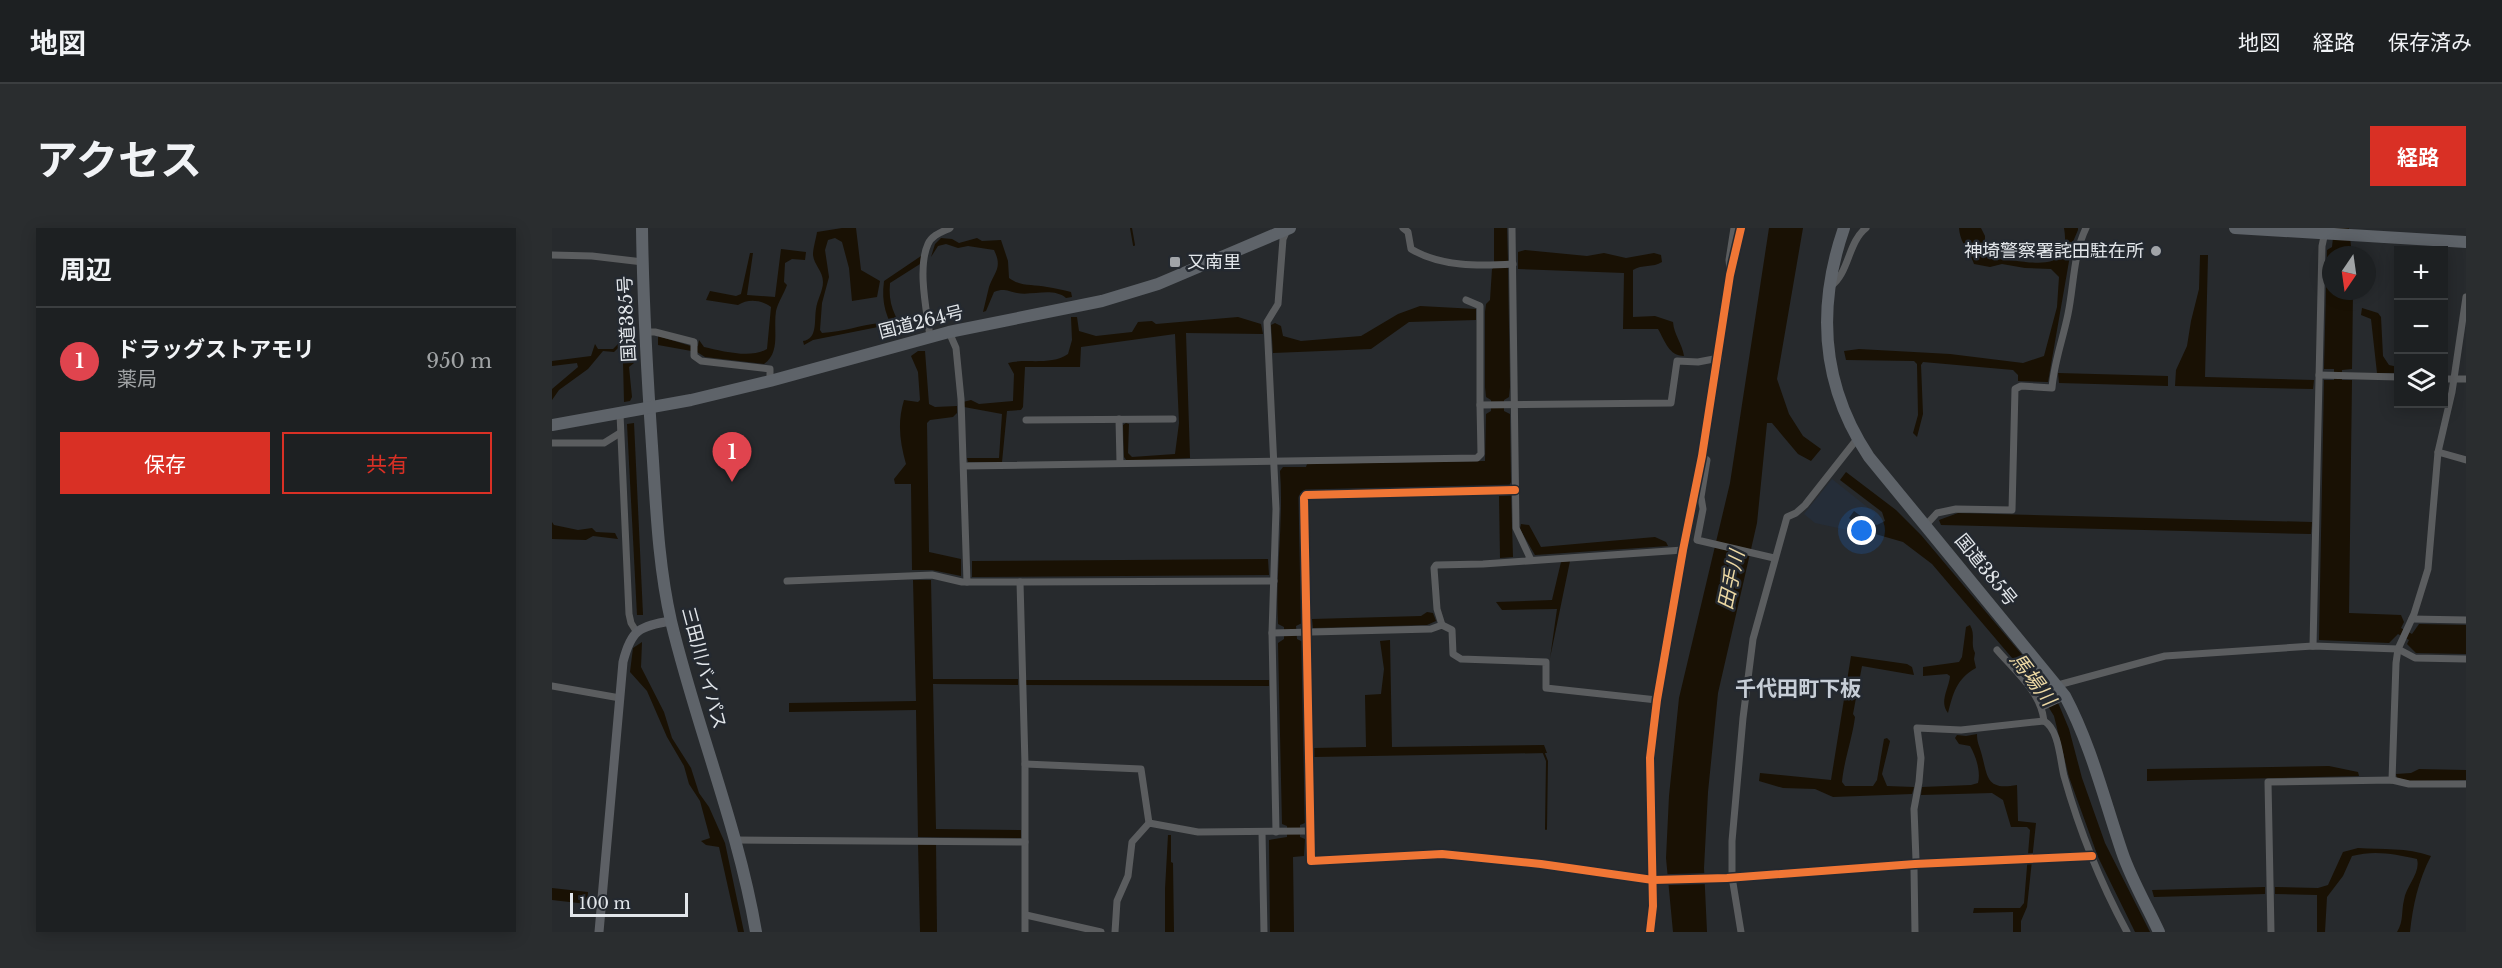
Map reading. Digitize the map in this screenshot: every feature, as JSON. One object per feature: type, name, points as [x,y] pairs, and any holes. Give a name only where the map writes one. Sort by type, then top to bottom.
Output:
[{"type":"highway","name":"国道385号","points":[[642,228],[650,408]]},
{"type":"highway","name":"国道264号","points":[[552,425],[650,408],[770,381],[949,332],[1102,301],[1158,284],[1288,228]]},
{"type":"highway","name":"国道385号","points":[[1844,228],[1829,288],[1826,318],[1828,356],[1836,393],[1857,440],[2060,693],[2079,723],[2123,855],[2159,932]]},
{"type":"highway","points":[[2235,228],[2327,232],[2351,236],[2383,233],[2466,242]]},
{"type":"highway","name":"三田川バイパス","points":[[650,408],[657,523],[671,621],[695,710],[736,840],[747,882],[756,932]]},
{"type":"street","points":[[930,337],[924,291],[925,256],[928,243],[950,228]]},
{"type":"street","points":[[1276,832],[1272,633],[1275,460],[1267,322],[1278,304],[1282,239],[1288,228]]},
{"type":"street","points":[[1403,228],[1408,232],[1411,249],[1426,258],[1472,266],[1510,264]]},
{"type":"street","points":[[1512,228],[1510,405],[1515,528],[1531,560]]},
{"type":"street","points":[[1730,275],[1729,260],[1734,228]]},
{"type":"street","points":[[1650,932],[1656,880],[1650,767],[1657,700],[1719,358],[1730,275],[1741,228]]},
{"type":"street","points":[[1829,288],[1839,280],[1854,245],[1866,228]]},
{"type":"street","points":[[1926,525],[1937,513],[1956,508],[2012,510],[2015,389],[2021,386],[2052,388],[2054,368],[2068,314],[2078,248],[2086,228]]},
{"type":"street","points":[[2313,646],[2322,246],[2327,232]]},
{"type":"street","points":[[552,255],[592,256],[643,262]]},
{"type":"street","points":[[2392,780],[2398,649],[2412,619],[2428,569],[2438,452],[2454,379],[2466,297]]},
{"type":"street","points":[[964,466],[1477,458],[1481,454],[1484,405],[1480,306],[1466,300]]},
{"type":"street","points":[[645,332],[655,332],[694,342],[694,356],[701,361],[770,369],[770,381]]},
{"type":"street","points":[[949,332],[956,348],[961,399],[967,582]]},
{"type":"street","points":[[1484,405],[1671,403],[1677,361],[1698,362],[1719,358]]},
{"type":"street","points":[[2319,375],[2394,377]]},
{"type":"street","points":[[2448,379],[2466,379]]},
{"type":"street","points":[[620,414],[629,614],[636,631]]},
{"type":"street","points":[[1119,419],[1120,463]]},
{"type":"street","points":[[1026,420],[1173,419]]},
{"type":"street","points":[[552,443],[604,443],[620,433]]},
{"type":"street","points":[[1741,932],[1730,878],[1733,806],[1753,639],[1772,557],[1787,516],[1796,513],[1805,505],[1857,440]]},
{"type":"street","points":[[2438,452],[2466,460]]},
{"type":"street","points":[[1702,456],[1707,460],[1701,497],[1703,509],[1696,535],[1699,542],[1772,557]]},
{"type":"street","points":[[1515,490],[1306,495],[1304,498],[1302,632],[1311,861],[1442,854],[1541,864],[1656,880],[1730,878],[1915,864],[2092,856]]},
{"type":"street","points":[[1657,700],[1546,688],[1546,662],[1461,659],[1453,654],[1452,630],[1442,625],[1437,609],[1434,568],[1436,565],[1683,550]]},
{"type":"street","points":[[787,581],[932,575],[967,582],[1274,581]]},
{"type":"street","points":[[1020,582],[1025,764],[1025,932]]},
{"type":"street","points":[[2412,619],[2466,620]]},
{"type":"street","points":[[599,932],[623,662],[627,646],[636,631],[671,621]]},
{"type":"street","points":[[1272,633],[1431,629],[1442,625]]},
{"type":"street","points":[[2043,707],[2060,693],[2165,656],[2313,646],[2398,649],[2415,658],[2466,659]]},
{"type":"street","points":[[1997,651],[2043,707],[2044,721]]},
{"type":"street","points":[[552,686],[620,698]]},
{"type":"street","points":[[1915,932],[1914,809],[1921,758],[1917,728],[1961,730],[2044,721],[2050,724],[2053,732],[2064,776],[2092,856],[2127,932]]},
{"type":"street","points":[[1025,764],[1141,769],[1149,823]]},
{"type":"street","points":[[2271,932],[2268,782],[2392,780],[2409,784],[2466,784]]},
{"type":"street","points":[[1149,823],[1198,832],[1310,831]]},
{"type":"street","points":[[1115,932],[1117,901],[1128,876],[1132,842],[1149,823]]},
{"type":"street","points":[[1262,832],[1264,932]]},
{"type":"street","points":[[736,840],[1025,842]]},
{"type":"street","points":[[1026,915],[1101,932]]},
{"type":"shaded area","points":[[1832,479],[1876,514],[1858,538],[1847,530],[1815,523],[1804,514]]},
{"type":"water","points":[[856,228],[861,270],[880,281],[877,297],[852,301],[849,268],[842,242],[835,238],[828,240],[825,250],[829,277],[822,303],[820,330],[822,333],[880,323],[883,326],[813,340],[804,345],[803,341],[808,340],[813,333],[823,285],[822,275],[813,255],[817,232]]},
{"type":"water","points":[[1494,228],[1507,228],[1510,387],[1509,397],[1504,400],[1504,411],[1510,414],[1511,482],[1509,486],[1300,493],[1302,623],[1296,626],[1297,639],[1303,642],[1305,823],[1300,825],[1300,837],[1305,839],[1304,856],[1293,857],[1294,932],[1270,932],[1269,840],[1287,837],[1287,826],[1282,824],[1278,643],[1284,639],[1284,627],[1278,624],[1277,605],[1281,509],[1280,471],[1283,467],[1306,467],[1307,464],[1485,461],[1486,414],[1491,411],[1491,400],[1486,397],[1485,387],[1485,312],[1486,304],[1490,300],[1492,269],[1496,266]]},
{"type":"water","name":"田手川","points":[[1769,228],[1803,228],[1777,379],[1789,414],[1803,436],[1821,449],[1811,461],[1798,454],[1772,423],[1767,423],[1757,523],[1718,693],[1708,792],[1704,868],[1707,932],[1673,932],[1666,858],[1669,796],[1679,698],[1730,483]]},
{"type":"water","points":[[1959,228],[1981,228],[1985,236],[1985,255],[1990,259],[2042,263],[2053,261],[2061,255],[2065,244],[2064,228],[2078,228],[2078,230],[2072,244],[2048,382],[2018,381],[2018,375],[2013,370],[1923,362],[1921,365],[1923,414],[1917,437],[1913,433],[1918,415],[1917,364],[1914,361],[1846,360],[1844,351],[1859,349],[1950,354],[2023,363],[2044,356],[2057,307],[2059,277],[2051,269],[2002,264],[1990,267],[1974,264],[1961,238]]},
{"type":"water","points":[[2334,228],[2349,228],[2351,246],[2332,246]]},
{"type":"water","points":[[941,238],[952,239],[959,243],[977,238],[982,241],[1001,240],[1008,261],[1009,278],[1023,284],[1071,292],[1072,297],[1066,298],[1049,292],[1023,294],[1000,290],[994,292],[986,311],[983,312],[989,287],[998,266],[994,250],[968,246],[958,248],[946,244],[938,246],[931,257],[935,244]]},
{"type":"water","points":[[781,249],[806,252],[805,260],[792,259],[785,263],[784,282],[787,285],[776,311],[773,353],[764,364],[705,357],[697,352],[658,345],[658,336],[694,347],[698,346],[699,340],[704,347],[736,353],[753,353],[767,349],[771,307],[755,301],[746,301],[738,305],[706,300],[710,291],[736,296],[741,294],[750,253],[753,253],[747,295],[775,297]]},
{"type":"water","points":[[1525,250],[1587,256],[1604,253],[1626,258],[1654,253],[1661,255],[1662,262],[1633,270],[1633,317],[1655,316],[1673,322],[1684,356],[1671,351],[1658,329],[1623,329],[1624,273],[1518,269],[1518,252]]},
{"type":"water","points":[[2200,255],[2208,255],[2205,377],[2314,380],[2313,389],[2175,386],[2176,370],[2187,346],[2199,289]]},
{"type":"water","points":[[921,256],[920,264],[890,283],[893,309],[906,333],[899,337],[886,310],[883,296],[884,281]]},
{"type":"water","points":[[2326,300],[2353,300],[2352,369],[2342,370],[2342,380],[2352,380],[2349,613],[2401,615],[2404,622],[2401,628],[2412,634],[2419,624],[2466,625],[2466,654],[2416,653],[2407,644],[2409,640],[2398,634],[2389,643],[2319,640],[2324,380],[2334,380],[2334,369],[2324,369]]},
{"type":"water","points":[[1420,306],[1476,309],[1476,320],[1409,322],[1371,349],[1273,353],[1271,325],[1275,323],[1281,326],[1283,336],[1301,341],[1361,336],[1398,314]]},
{"type":"water","points":[[2362,308],[2378,313],[2381,317],[2383,356],[2389,365],[2394,366],[2394,373],[2377,373],[2371,319],[2361,315]]},
{"type":"water","points":[[1071,317],[1077,317],[1079,331],[1096,336],[1132,332],[1138,322],[1152,321],[1156,324],[1238,317],[1261,324],[1263,334],[1186,333],[1190,458],[1127,461],[1124,457],[1123,425],[1126,423],[1129,424],[1128,453],[1132,457],[1175,454],[1179,423],[1175,334],[1081,347],[1080,367],[1025,367],[1023,407],[1021,410],[1007,411],[1002,462],[968,462],[967,458],[999,458],[1002,414],[964,407],[963,402],[971,400],[979,404],[1013,401],[1014,374],[1008,363],[1054,360],[1068,354],[1072,340]]},
{"type":"water","points":[[630,335],[635,338],[634,363],[629,367],[632,397],[630,401],[624,402],[623,362]]},
{"type":"water","points":[[620,342],[614,352],[603,351],[588,369],[559,390],[552,400],[552,389],[578,367],[577,363],[552,366],[552,361],[591,356],[595,344],[598,349],[613,349]]},
{"type":"water","points":[[918,351],[925,351],[929,404],[935,407],[957,406],[957,413],[953,417],[930,420],[927,423],[929,552],[961,559],[961,576],[932,570],[912,570],[911,484],[895,484],[894,479],[906,464],[900,432],[904,400],[918,402],[920,400],[918,372],[911,356]]},
{"type":"water","points":[[2058,373],[2168,376],[2168,386],[2059,383]]},
{"type":"water","points":[[634,423],[643,615],[637,615],[627,424]]},
{"type":"water","name":"馬場川","points":[[1846,472],[1896,510],[1921,535],[2040,676],[2059,705],[2069,729],[2082,778],[2105,843],[2150,932],[2135,932],[2098,857],[2069,777],[2054,716],[2035,685],[1932,564],[1903,542],[1865,531],[1849,518],[1854,511],[1870,523],[1877,525],[1885,521],[1882,512],[1840,480]]},
{"type":"water","points":[[1511,495],[1513,557],[1500,558],[1499,496]]},
{"type":"water","points":[[1958,513],[2312,522],[2311,534],[1941,525],[1939,520]]},
{"type":"water","points":[[552,522],[554,525],[578,530],[592,528],[596,532],[615,533],[618,539],[593,536],[586,540],[552,539]]},
{"type":"water","points":[[1521,524],[1529,525],[1541,547],[1655,537],[1666,542],[1668,546],[1535,555],[1520,529]]},
{"type":"water","points":[[1268,559],[1269,575],[972,577],[972,561]]},
{"type":"water","points":[[1570,561],[1550,658],[1557,609],[1502,610],[1496,602],[1552,600],[1561,562]]},
{"type":"water","points":[[913,580],[931,580],[933,679],[1018,679],[1018,685],[933,684],[936,829],[1021,830],[1021,838],[918,837],[916,710],[789,712],[789,703],[916,701]]},
{"type":"water","points":[[1427,612],[1433,613],[1436,621],[1427,625],[1313,628],[1312,619],[1421,616]]},
{"type":"water","points":[[1970,625],[1973,632],[1976,668],[1960,682],[1948,713],[1944,699],[1950,676],[1947,674],[1923,676],[1923,667],[1959,662],[1962,657],[1966,627]]},
{"type":"water","points":[[1390,640],[1392,747],[1544,745],[1547,753],[1314,757],[1313,748],[1366,747],[1365,695],[1381,694],[1384,669],[1380,641]]},
{"type":"water","points":[[642,642],[641,667],[664,712],[672,738],[691,768],[699,793],[709,807],[725,843],[744,932],[738,932],[719,847],[706,845],[701,841],[710,838],[700,801],[689,784],[684,766],[667,737],[647,691],[630,672],[633,648]]},
{"type":"water","points":[[1851,656],[1907,664],[1912,667],[1914,675],[1862,666],[1853,714],[1854,725],[1842,782],[1845,786],[1873,786],[1877,780],[1884,739],[1887,738],[1890,741],[1882,774],[1887,786],[1914,787],[1912,794],[1833,797],[1815,789],[1783,788],[1759,781],[1760,773],[1831,780]]},
{"type":"water","points":[[1026,680],[1269,680],[1269,686],[1026,685]]},
{"type":"water","points":[[1977,734],[1990,780],[1999,786],[2017,785],[2018,821],[2036,823],[2027,907],[2021,921],[2021,932],[2013,932],[2013,912],[1973,913],[1974,908],[2020,908],[2024,903],[2030,830],[2027,827],[2011,827],[2003,800],[1992,793],[1921,795],[1922,787],[1978,783],[1976,759],[1970,746],[1959,744],[1955,738],[1957,735]]},
{"type":"water","points":[[2329,766],[2358,772],[2359,776],[2147,781],[2147,769]]},
{"type":"water","points":[[2419,769],[2466,770],[2466,780],[2410,781],[2397,778],[2396,774],[2411,773]]},
{"type":"water","points":[[1168,835],[1171,835],[1171,862],[1173,863],[1174,932],[1165,932]]},
{"type":"water","points":[[918,843],[936,843],[937,932],[920,932]]},
{"type":"water","points":[[2358,848],[2404,850],[2431,856],[2417,893],[2410,932],[2397,932],[2402,920],[2405,895],[2417,869],[2417,859],[2377,853],[2352,856],[2343,876],[2327,897],[2325,932],[2317,932],[2317,895],[2275,894],[2275,887],[2318,888],[2328,885],[2343,852]]},
{"type":"water","points":[[2265,887],[2265,894],[2154,897],[2152,890]]},
{"type":"water","points":[[552,888],[588,892],[587,904],[552,900]]},
{"type":"waterway","points":[[1131,228],[1134,245]]},
{"type":"waterway","points":[[1543,751],[1547,761],[1546,829]]},
{"type":"cycle path","points":[[1650,932],[1653,906],[1650,758],[1657,700],[1702,456],[1730,275],[1741,228]]},
{"type":"cycle path","points":[[1515,490],[1306,495],[1304,498],[1311,861],[1442,854],[1541,864],[1653,880],[1727,878],[1915,864],[2092,856]]},
{"type":"place","name":"神埼警察署詫田駐在所","points":[[2156,251]]},
{"type":"place","name":"又南里","points":[[1175,262]]},
{"type":"place","name":"ドラッグストアモリ","points":[[732,482]]},
{"type":"district","name":"千代田町下板","points":[[1798,689]]}]
